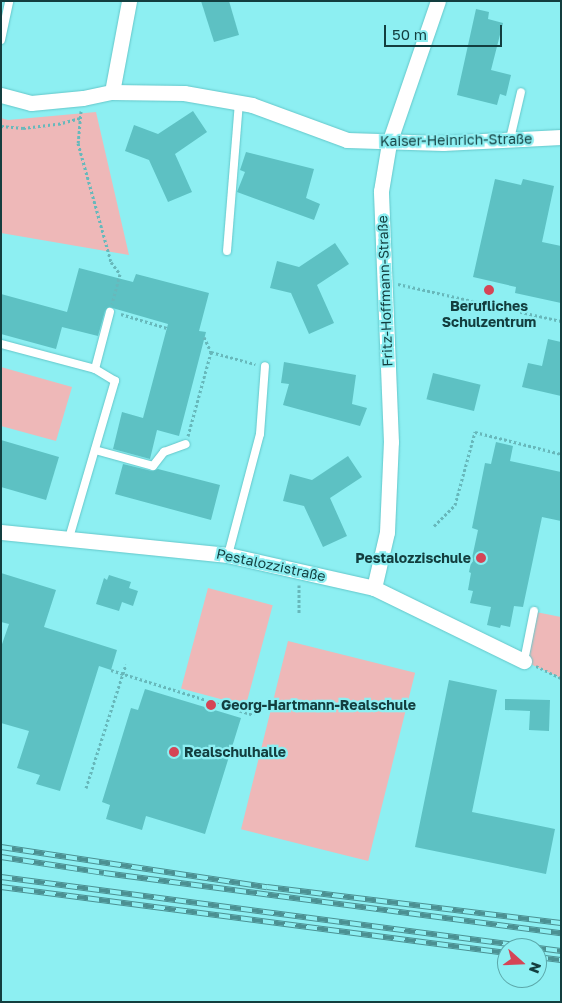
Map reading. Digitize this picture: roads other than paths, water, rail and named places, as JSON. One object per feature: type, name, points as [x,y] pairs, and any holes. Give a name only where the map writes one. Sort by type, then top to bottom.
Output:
[{"type":"street","points":[[112,92],[129,1]]},
{"type":"street","name":"Fritz-Hoffmann-Straße","points":[[374,588],[387,532],[392,442],[381,192],[389,143],[438,1]]},
{"type":"street","name":"Kaiser-Heinrich-Straße","points":[[1,95],[31,103],[83,98],[112,92],[184,93],[239,103],[280,115],[347,140],[389,143],[443,143],[561,137]]},
{"type":"street","name":"Pestalozzistraße","points":[[1,532],[228,555],[374,588],[524,660]]},
{"type":"lane","points":[[1,40],[9,1]]},
{"type":"lane","points":[[510,139],[521,92]]},
{"type":"lane","points":[[227,250],[239,103]]},
{"type":"lane","points":[[95,369],[110,312]]},
{"type":"lane","points":[[1,344],[95,369],[114,382],[69,538]]},
{"type":"lane","points":[[228,555],[260,434],[265,366]]},
{"type":"lane","points":[[95,450],[153,466],[164,452],[186,444]]},
{"type":"lane","points":[[524,660],[534,611]]},
{"type":"railway","points":[[1,847],[267,887],[561,923]]},
{"type":"railway","points":[[1,857],[104,873],[561,933]]},
{"type":"railway","points":[[1,877],[561,951]]},
{"type":"railway","points":[[1,887],[497,952]]},
{"type":"railway","points":[[547,958],[561,960]]},
{"type":"place","name":"Berufliches Schulzentrum","points":[[489,290]]},
{"type":"place","name":"Pestalozzischule","points":[[481,558]]},
{"type":"place","name":"Georg-Hartmann-Realschule","points":[[211,705]]},
{"type":"place","name":"Realschulhalle","points":[[174,752]]}]
